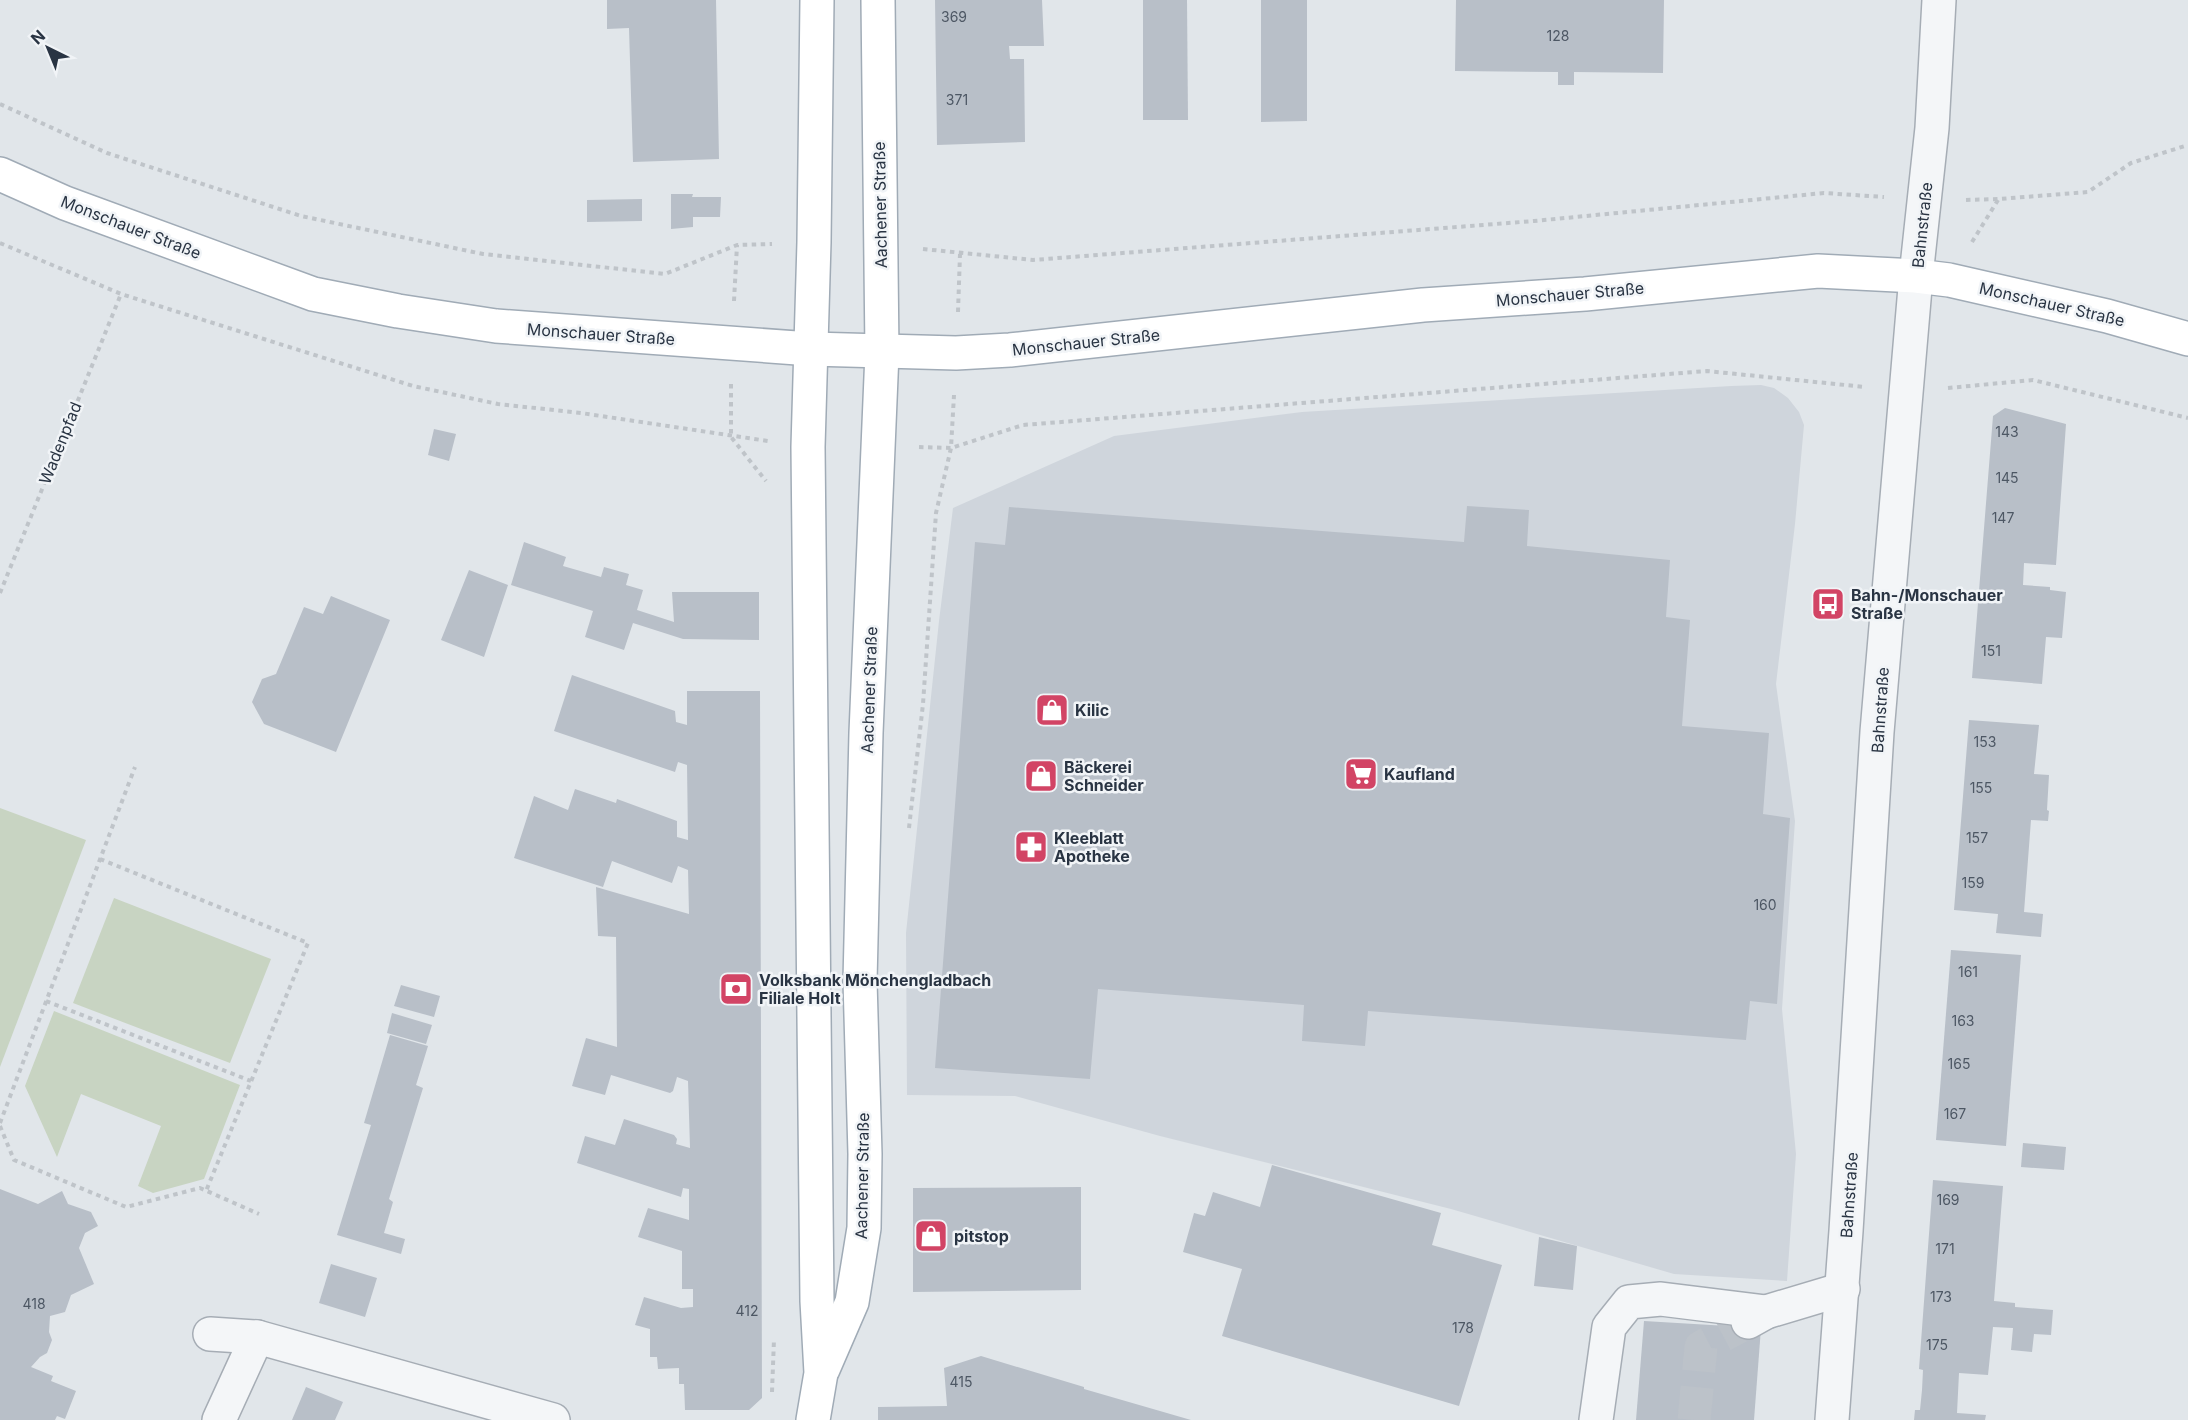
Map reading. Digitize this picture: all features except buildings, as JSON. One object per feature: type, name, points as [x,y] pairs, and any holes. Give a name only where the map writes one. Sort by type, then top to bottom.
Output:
[{"type":"main road","name":"Aachener Straße","points":[[813,1420],[821,1373],[817,1291],[808,447],[817,0]]},
{"type":"main road","name":"Aachener Straße","points":[[821,1373],[852,1302],[864,1228],[865,1155],[861,969],[866,733],[882,353],[878,0]]},
{"type":"main road","name":"Monschauer Straße","points":[[0,174],[65,203],[313,294],[398,311],[496,326],[731,344],[882,353],[1010,350],[1423,305],[1585,294],[1818,271],[1948,280],[2107,316],[2188,339]]},
{"type":"street","name":"Bahnstraße","points":[[1832,1420],[1877,732],[1916,276],[1925,200],[1939,0]]},
{"type":"street","points":[[1596,1420],[1609,1327],[1629,1302],[1660,1299],[1752,1320],[1842,1289]]},
{"type":"street","points":[[210,1334],[257,1337],[553,1420]]},
{"type":"street","points":[[219,1420],[257,1337]]},
{"type":"path","points":[[0,104],[107,153],[302,216],[483,254],[665,274],[737,245],[731,344],[731,437]]},
{"type":"path","points":[[908,832],[922,704],[936,513],[951,448],[960,254],[1033,260],[1534,221],[1824,193],[1925,200],[1999,199],[2088,192],[2131,164],[2188,145]]},
{"type":"path","points":[[0,243],[121,294],[414,386],[498,404],[581,413],[808,447]]},
{"type":"path","name":"Wadenpfad","points":[[0,593],[121,294]]},
{"type":"path","points":[[879,445],[951,448],[1023,425],[1707,371],[1907,391],[2033,380],[2188,418]]},
{"type":"path","points":[[135,767],[0,1125],[14,1160],[126,1207],[200,1188],[259,1214]]},
{"type":"path","points":[[100,859],[308,943],[206,1191]]},
{"type":"path","points":[[46,1001],[251,1081]]},
{"type":"shaded area","points":[[1761,385],[1774,388],[1788,398],[1799,412],[1804,425],[1776,684],[1795,821],[1782,1009],[1796,1154],[1787,1281],[1674,1274],[1451,1209],[1160,1136],[1015,1096],[907,1095],[906,933],[953,508],[1114,436],[1302,412]]},
{"type":"green space","points":[[0,808],[86,840],[0,1067]]},
{"type":"green space","points":[[114,898],[271,959],[230,1063],[73,1003]]},
{"type":"green space","points":[[54,1011],[240,1085],[204,1179],[153,1193],[138,1186],[161,1126],[81,1094],[57,1157],[25,1086]]},
{"type":"tunnel","points":[[1694,1420],[1701,1347],[1739,1327]]},
{"type":"place","name":"Bahn-/Monschauer Straße","points":[[1828,604]]},
{"type":"place","name":"Kilic","points":[[1052,710]]},
{"type":"place","name":"Kaufland","points":[[1361,774]]},
{"type":"place","name":"Bäckerei Schneider","points":[[1041,776]]},
{"type":"place","name":"Kleeblatt Apotheke","points":[[1031,847]]},
{"type":"place","name":"Volksbank Mönchengladbach Filiale Holt","points":[[736,989]]},
{"type":"place","name":"pitstop","points":[[931,1236]]}]
